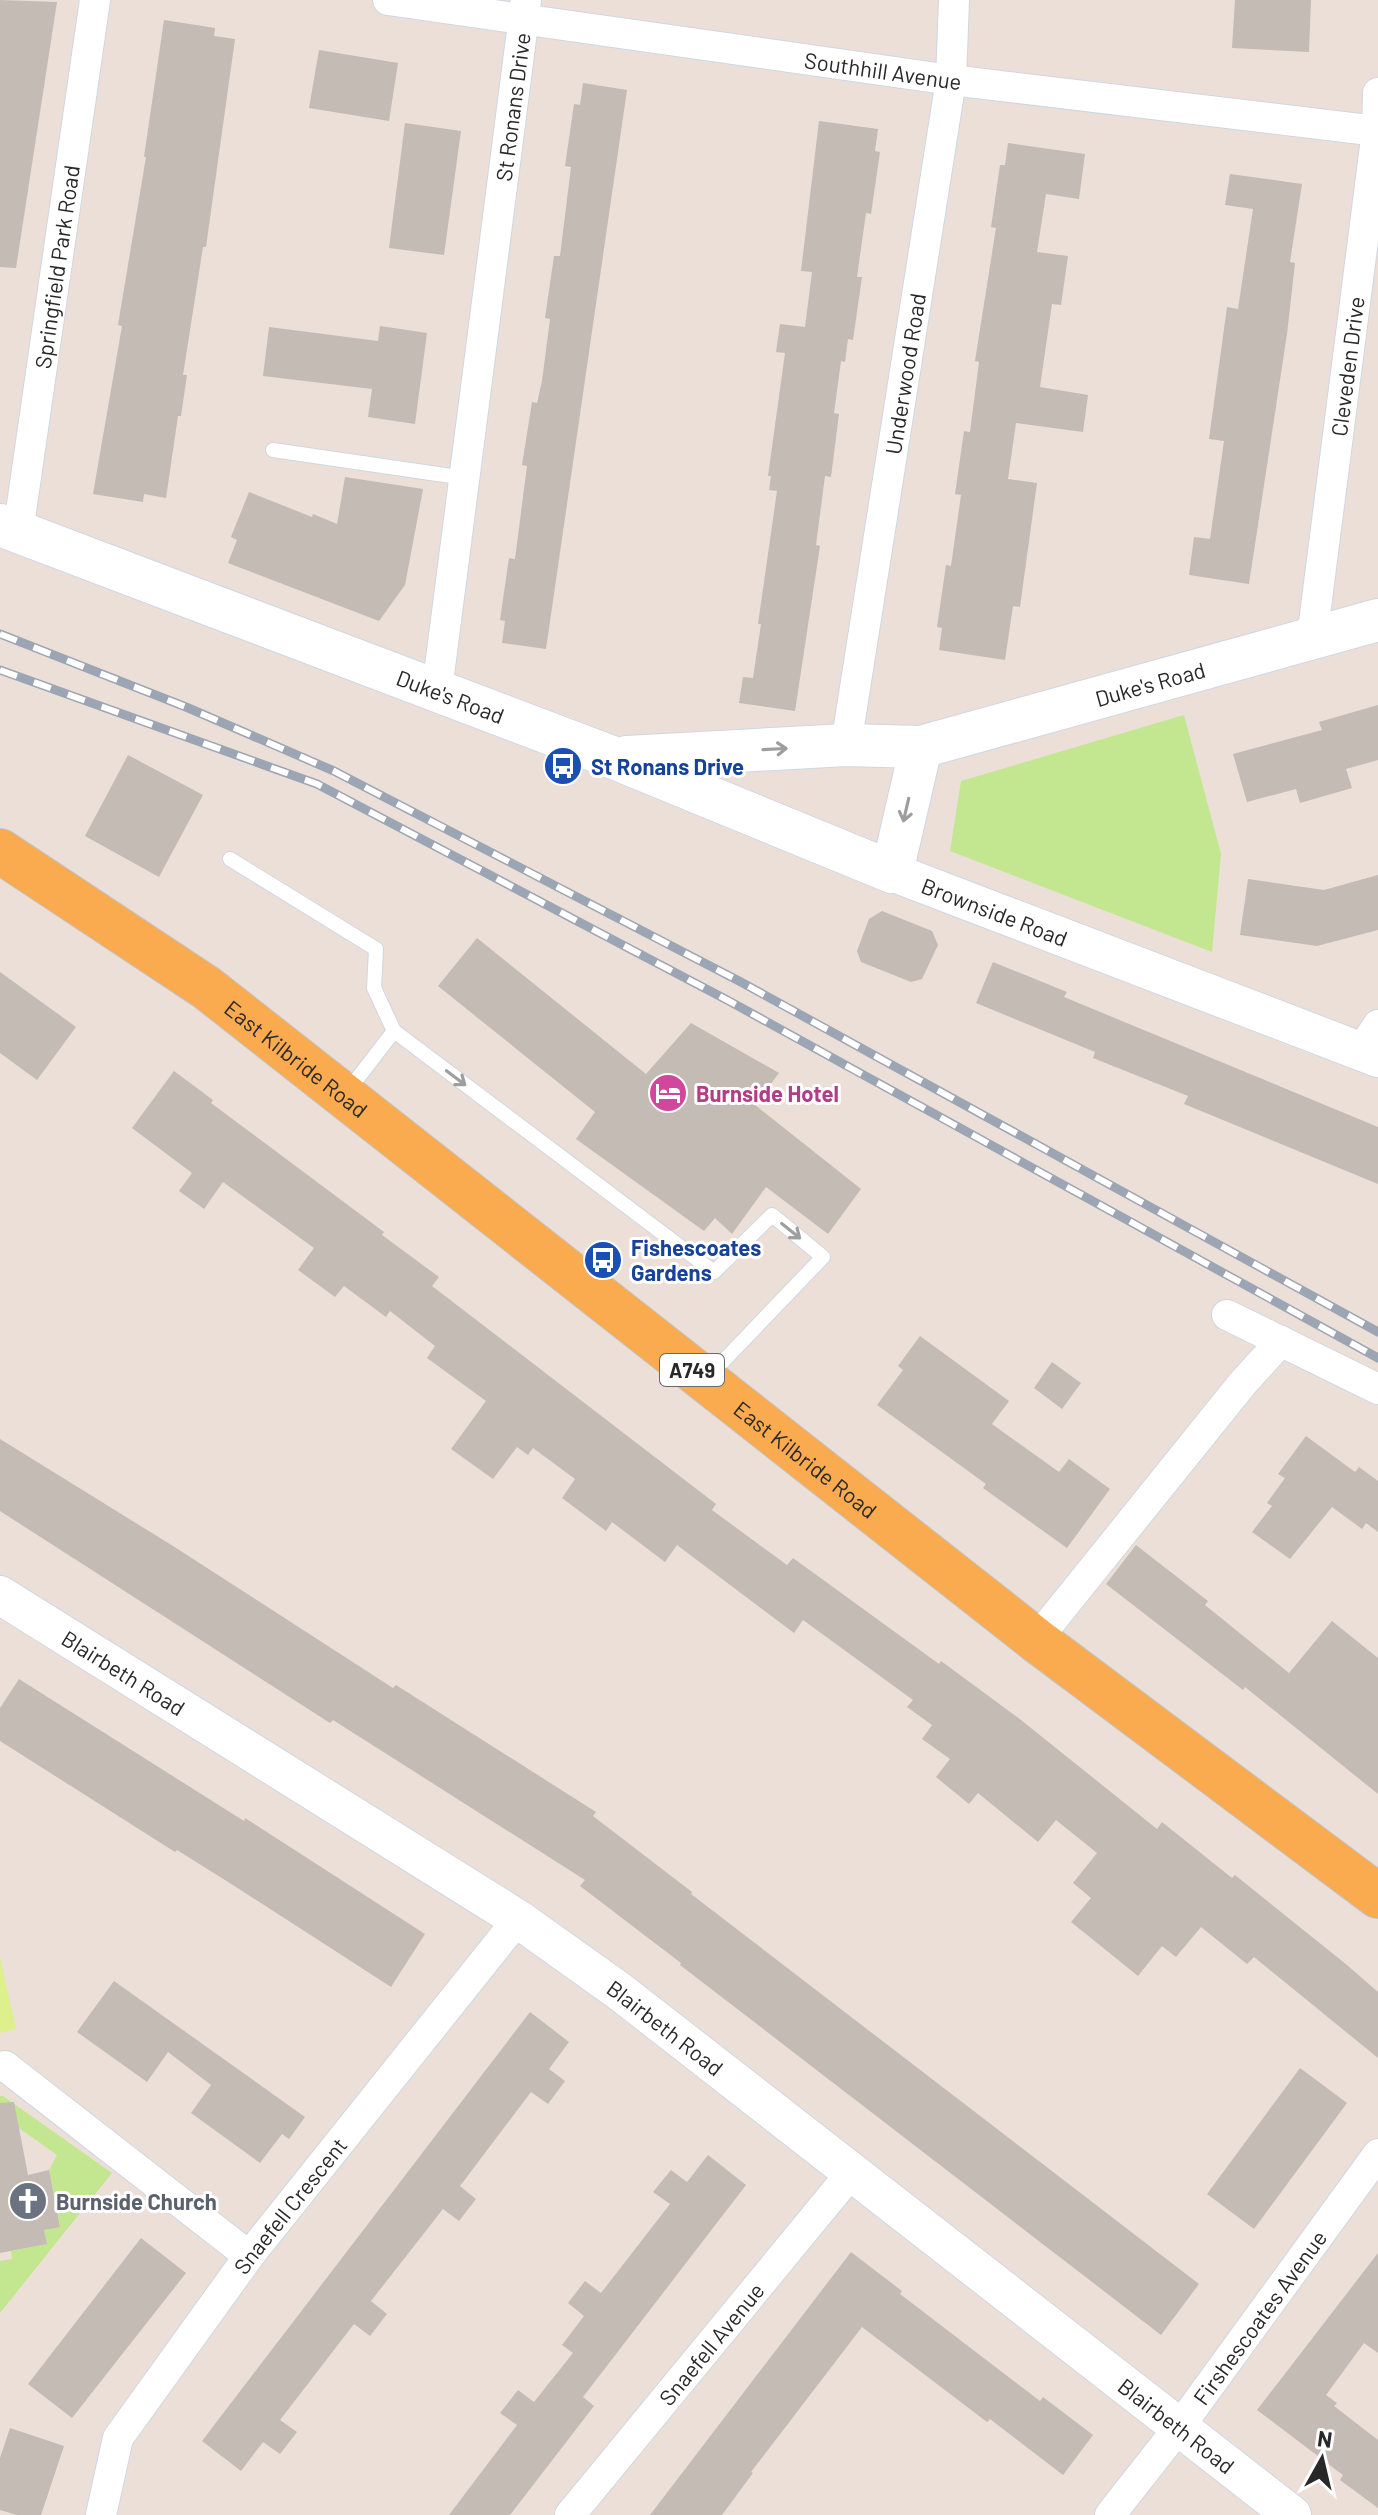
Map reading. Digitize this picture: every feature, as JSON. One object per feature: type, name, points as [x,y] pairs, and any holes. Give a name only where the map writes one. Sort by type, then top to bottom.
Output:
[{"type":"main road","name":"Duke's Road","points":[[9,528],[614,758],[846,745],[921,747],[1378,620]]},
{"type":"main road","points":[[892,872],[921,747]]},
{"type":"main road","name":"Brownside Road","points":[[614,758],[892,872]]},
{"type":"main road","name":"East Kilbride Road","points":[[0,851],[207,988],[1036,1640],[1378,1896]]},
{"type":"street","name":"Springfield Park Road","points":[[9,528],[95,0]]},
{"type":"street","name":"Southhill Avenue","points":[[388,0],[525,9],[951,80],[1377,131]]},
{"type":"street","name":"Underwood Road","points":[[846,745],[951,80],[954,0]]},
{"type":"street","name":"St Ronans Drive","points":[[437,690],[525,9]]},
{"type":"street","name":"Cleveden Drive","points":[[1312,638],[1377,131],[1378,93]]},
{"type":"street","name":"Brownside Road","points":[[892,872],[1372,1045]]},
{"type":"street","points":[[1227,1315],[1378,1389]]},
{"type":"street","points":[[1036,1640],[1242,1384],[1281,1341]]},
{"type":"street","name":"Blairbeth Road","points":[[0,1595],[518,1919],[619,1991],[1292,2515]]},
{"type":"street","name":"Snaefell Crescent","points":[[101,2515],[118,2438],[249,2256],[518,1919]]},
{"type":"street","points":[[0,2067],[5,2066],[249,2256]]},
{"type":"street","name":"Firshescoates Avenue","points":[[1110,2515],[1180,2426],[1378,2154]]},
{"type":"street","name":"Snaefell Avenue","points":[[570,2515],[852,2172]]},
{"type":"lane","points":[[273,450],[465,478]]},
{"type":"lane","points":[[230,859],[376,949],[374,988],[394,1031],[714,1272],[772,1215],[823,1257],[705,1380]]},
{"type":"lane","points":[[344,1096],[394,1031]]},
{"type":"green space","points":[[1184,715],[1221,854],[1212,952],[950,851],[961,781]]},
{"type":"green space","points":[[0,1957],[16,2029],[0,2033]]},
{"type":"green space","points":[[0,2096],[112,2173],[0,2313],[0,2261],[12,2259],[11,2251],[47,2244],[44,2230],[60,2226],[49,2170],[57,2155],[9,2121],[0,2122]]},
{"type":"building","points":[[0,0],[57,2],[16,268],[0,267]]},
{"type":"building","points":[[1235,0],[1311,0],[1309,52],[1232,48]]},
{"type":"building","points":[[164,20],[215,28],[214,36],[235,39],[206,247],[203,247],[183,375],[187,375],[181,416],[178,416],[166,498],[144,494],[143,502],[93,494],[122,326],[118,325],[146,157]]},
{"type":"building","points":[[319,50],[398,63],[389,121],[309,108]]},
{"type":"building","points":[[583,83],[627,90],[546,649],[502,643],[505,621],[500,620],[509,558],[515,559],[527,466],[522,465],[532,402],[537,403],[542,381],[550,319],[545,318],[554,256],[560,256],[571,167],[565,166],[574,104],[580,105]]},
{"type":"building","points":[[819,121],[878,129],[875,151],[880,152],[871,214],[866,213],[857,277],[862,277],[853,340],[848,339],[845,362],[841,361],[834,413],[839,414],[831,477],[825,476],[816,545],[820,546],[795,711],[739,703],[743,677],[753,678],[777,491],[769,490],[771,476],[768,476],[785,353],[776,352],[780,324],[805,327],[812,272],[801,271]]},
{"type":"building","points":[[405,123],[461,131],[444,255],[389,248]]},
{"type":"building","points":[[1008,143],[1085,154],[1079,199],[1046,194],[1037,252],[1068,256],[1061,305],[1052,304],[1040,387],[1088,395],[1083,432],[1016,423],[1008,479],[1037,483],[1020,607],[1013,606],[1005,660],[939,650],[942,628],[937,627],[946,565],[951,566],[961,495],[955,494],[964,431],[970,432],[979,362],[975,361],[996,228],[991,227],[1000,165],[1005,165]]},
{"type":"building","points":[[1230,174],[1302,184],[1290,262],[1295,263],[1287,334],[1249,584],[1189,575],[1194,537],[1210,539],[1224,441],[1209,439],[1227,307],[1238,309],[1253,209],[1225,205]]},
{"type":"building","points":[[380,326],[427,333],[415,424],[368,417],[372,389],[263,376],[269,327],[378,341]]},
{"type":"building","points":[[345,477],[423,489],[405,585],[379,621],[228,563],[237,540],[231,537],[249,492],[337,524]]},
{"type":"building","points":[[1378,705],[1378,760],[1346,769],[1352,788],[1300,803],[1296,789],[1247,802],[1233,754],[1322,730],[1319,722]]},
{"type":"building","points":[[128,755],[203,795],[159,877],[85,836]]},
{"type":"building","points":[[1378,875],[1378,930],[1317,946],[1240,935],[1248,879],[1324,890]]},
{"type":"building","points":[[882,911],[932,931],[938,945],[922,979],[911,982],[861,962],[857,951],[869,919]]},
{"type":"building","name":"Burnside Hotel","points":[[477,938],[646,1074],[691,1023],[779,1073],[755,1105],[861,1189],[828,1234],[766,1187],[732,1234],[715,1218],[704,1231],[576,1139],[595,1112],[438,986]]},
{"type":"building","points":[[993,962],[1067,992],[1064,997],[1378,1127],[1378,1184],[1184,1104],[1188,1096],[1093,1058],[1095,1052],[976,1003]]},
{"type":"building","points":[[0,972],[76,1027],[37,1080],[0,1053]]},
{"type":"building","points":[[174,1071],[213,1100],[211,1103],[384,1232],[382,1235],[439,1277],[432,1286],[716,1504],[712,1510],[787,1565],[793,1558],[939,1664],[941,1661],[1021,1720],[1157,1829],[1162,1822],[1232,1878],[1235,1875],[1347,1965],[1378,1992],[1378,2058],[1254,1957],[1247,1964],[1201,1927],[1176,1957],[1162,1946],[1138,1976],[1071,1922],[1091,1898],[1073,1883],[1097,1853],[1056,1820],[1038,1842],[978,1793],[969,1804],[936,1777],[950,1759],[922,1739],[932,1725],[907,1707],[913,1700],[803,1620],[794,1633],[677,1545],[665,1562],[612,1522],[606,1531],[562,1498],[575,1479],[533,1448],[528,1455],[517,1447],[493,1479],[451,1449],[486,1401],[427,1358],[435,1346],[390,1311],[386,1317],[344,1286],[335,1297],[298,1270],[314,1248],[223,1182],[204,1209],[179,1191],[192,1173],[132,1128]]},
{"type":"building","points":[[920,1336],[1009,1401],[992,1424],[1059,1472],[1069,1459],[1110,1489],[1067,1548],[983,1488],[986,1484],[877,1405],[903,1370],[898,1366]]},
{"type":"building","points":[[1052,1362],[1081,1383],[1062,1409],[1034,1388]]},
{"type":"building","points":[[1306,1436],[1355,1472],[1359,1467],[1378,1481],[1378,1532],[1366,1523],[1362,1529],[1332,1507],[1290,1559],[1252,1532],[1272,1506],[1267,1503],[1285,1478],[1278,1474]]},
{"type":"building","points":[[0,1439],[393,1688],[396,1685],[596,1812],[593,1816],[691,1894],[1199,2284],[1161,2335],[680,1965],[580,1886],[585,1880],[333,1720],[330,1723],[0,1511]]},
{"type":"building","points":[[1136,1545],[1208,1601],[1205,1605],[1289,1673],[1332,1621],[1378,1658],[1378,1794],[1245,1687],[1243,1690],[1106,1584]]},
{"type":"building","points":[[19,1679],[244,1821],[245,1818],[425,1934],[391,1987],[0,1741],[0,1708]]},
{"type":"building","points":[[114,1981],[305,2117],[289,2139],[282,2134],[260,2163],[191,2113],[211,2085],[168,2052],[147,2082],[77,2032]]},
{"type":"building","points":[[530,2012],[569,2042],[549,2069],[565,2081],[548,2104],[531,2092],[460,2186],[476,2199],[459,2221],[443,2209],[371,2301],[387,2314],[370,2336],[354,2324],[280,2420],[297,2432],[280,2454],[263,2442],[241,2471],[202,2441]]},
{"type":"building","points":[[1300,2068],[1347,2103],[1254,2229],[1207,2194]]},
{"type":"building","name":"Burnside Church","points":[[14,2102],[28,2175],[49,2170],[60,2227],[44,2230],[47,2244],[0,2253],[0,2103]]},
{"type":"building","points":[[708,2155],[746,2185],[583,2397],[594,2406],[510,2515],[449,2515],[517,2425],[500,2413],[518,2390],[534,2402],[573,2353],[562,2345],[584,2316],[568,2303],[585,2281],[601,2293],[670,2204],[653,2192],[671,2170],[687,2182]]},
{"type":"building","points":[[141,2238],[186,2273],[72,2418],[28,2384]]},
{"type":"building","points":[[851,2252],[902,2291],[900,2294],[1040,2401],[1043,2397],[1093,2435],[1063,2475],[862,2327],[751,2472],[722,2515],[650,2515]]},
{"type":"building","points":[[1378,2253],[1378,2353],[1364,2343],[1326,2395],[1337,2403],[1334,2406],[1378,2440],[1378,2508],[1340,2480],[1343,2475],[1257,2410]]},
{"type":"building","points":[[10,2428],[64,2446],[41,2515],[17,2515],[0,2510],[0,2458]]},
{"type":"railway","points":[[0,634],[186,707],[334,771],[739,981],[1378,1332]]},
{"type":"railway","points":[[0,670],[317,784],[729,1001],[1378,1358]]},
{"type":"place","name":"St Ronans Drive","points":[[563,766]]},
{"type":"place","name":"Burnside Hotel","points":[[668,1093]]},
{"type":"place","name":"Fishescoates Gardens","points":[[603,1260]]},
{"type":"place","name":"Burnside Church","points":[[28,2201]]}]
